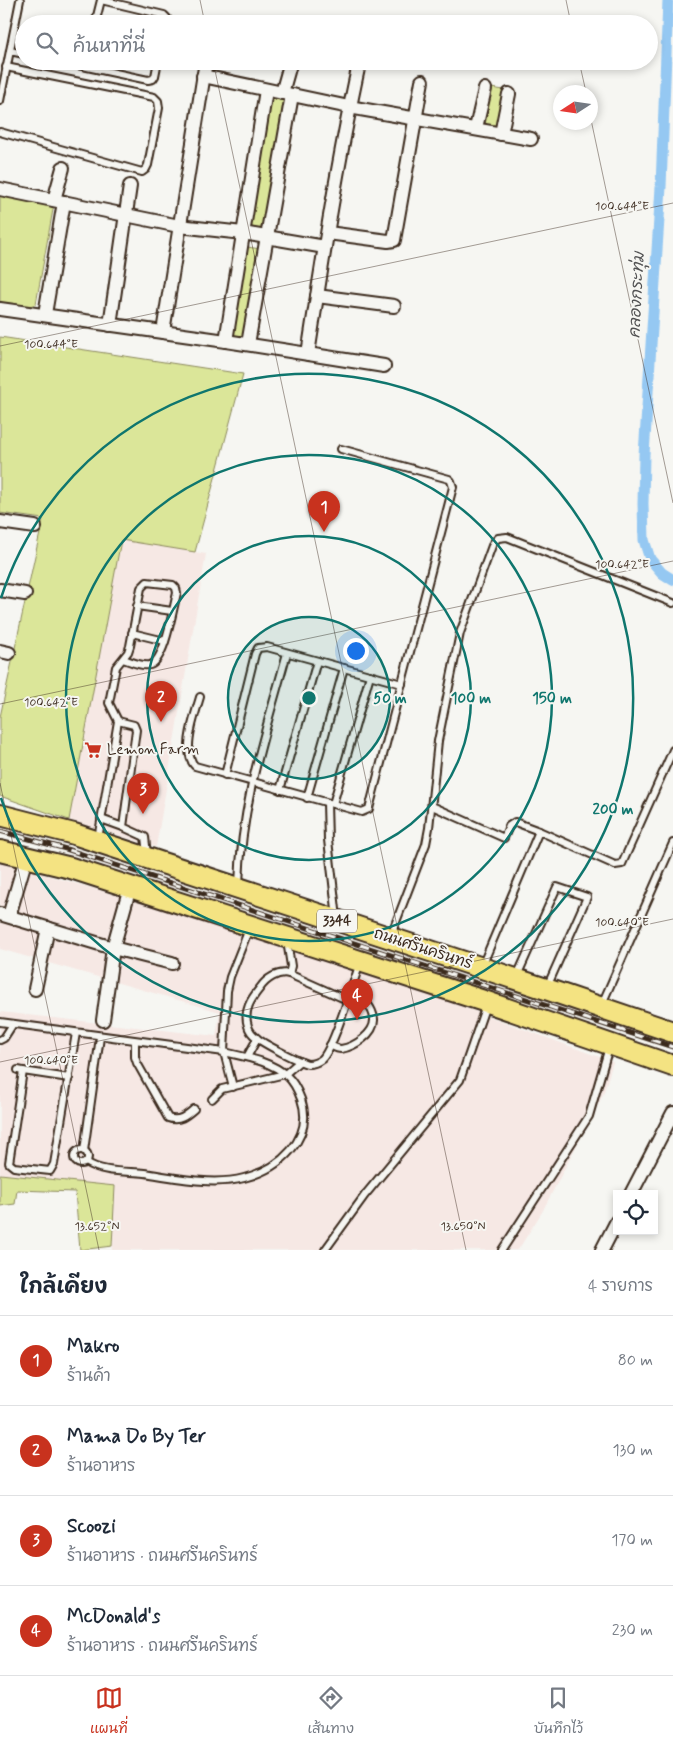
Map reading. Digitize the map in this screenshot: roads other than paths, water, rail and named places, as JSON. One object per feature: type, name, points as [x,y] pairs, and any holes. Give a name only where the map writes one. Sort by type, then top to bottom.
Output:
[{"type":"main road","name":"ถนนศรีนครินทร์","points":[[0,815],[74,834],[673,1032]]},
{"type":"main road","name":"ถนนศรีนครินทร์","points":[[0,851],[71,868],[487,1002],[673,1066]]},
{"type":"street","points":[[163,332],[204,70]]},
{"type":"street","points":[[248,344],[267,237],[290,70]]},
{"type":"street","points":[[308,354],[357,70]]},
{"type":"street","points":[[203,76],[349,107],[530,139]]},
{"type":"street","points":[[328,233],[388,241],[394,240],[422,81]]},
{"type":"street","points":[[476,128],[485,89]]},
{"type":"street","points":[[226,341],[266,90]]},
{"type":"street","points":[[501,134],[509,94]]},
{"type":"street","points":[[45,314],[63,168]]},
{"type":"street","points":[[110,325],[130,186]]},
{"type":"street","points":[[0,189],[179,226],[243,233],[325,247]]},
{"type":"street","points":[[317,296],[394,306]]},
{"type":"street","points":[[0,309],[248,344],[384,366]]},
{"type":"street","points":[[0,522],[35,527]]},
{"type":"street","points":[[0,590],[24,594]]},
{"type":"street","points":[[26,858],[5,915],[113,948],[172,963]]},
{"type":"street","points":[[103,1020],[113,948],[130,887]]},
{"type":"street","points":[[35,989],[48,928]]},
{"type":"street","points":[[633,1190],[666,1133],[673,1113]]},
{"type":"street","points":[[602,1250],[613,1229]]},
{"type":"lane","points":[[17,15],[20,0]]},
{"type":"lane","points":[[97,15],[101,0],[164,15]]},
{"type":"lane","points":[[0,101],[15,26]]},
{"type":"lane","points":[[10,51],[15,52]]},
{"type":"lane","points":[[6,67],[15,69]]},
{"type":"lane","points":[[0,132],[142,172],[146,170],[148,165],[159,108],[158,101],[154,97],[21,70]]},
{"type":"lane","points":[[109,70],[148,80],[154,78],[156,70]]},
{"type":"lane","points":[[200,697],[188,752],[190,759],[196,767],[362,812],[369,809],[453,490],[449,480],[341,449]]},
{"type":"lane","points":[[390,938],[426,844],[432,806],[438,741],[460,634],[496,540],[507,537],[673,603]]},
{"type":"lane","points":[[97,842],[118,721],[109,703],[116,667],[130,646],[141,588],[147,582],[172,585],[176,588],[177,593],[165,641],[157,660],[151,665],[146,666],[123,659]]},
{"type":"lane","points":[[137,606],[172,612]]},
{"type":"lane","points":[[132,633],[165,641]]},
{"type":"lane","points":[[225,775],[256,650],[263,646],[402,684]]},
{"type":"lane","points":[[238,888],[241,843],[251,783],[287,652]]},
{"type":"lane","points":[[280,790],[317,661]]},
{"type":"lane","points":[[307,798],[344,668]]},
{"type":"lane","points":[[338,922],[328,840],[330,804],[370,675]]},
{"type":"lane","points":[[118,721],[134,725],[136,730],[123,827]]},
{"type":"lane","points":[[432,806],[504,838],[509,826],[515,822],[615,865],[622,864],[673,750]]},
{"type":"lane","points":[[101,819],[145,837],[146,858]]},
{"type":"lane","points":[[481,968],[539,832]]},
{"type":"lane","points":[[600,1007],[673,843]]},
{"type":"lane","points":[[516,979],[557,887],[587,897],[546,989]]},
{"type":"lane","points":[[233,1087],[224,1052],[227,991],[250,926]]},
{"type":"lane","points":[[286,938],[291,966],[289,974]]},
{"type":"lane","points":[[347,1000],[289,974],[281,973],[266,980],[249,1003],[247,1009],[248,1028],[257,1039],[300,1061],[309,1064],[318,1062],[324,1057],[330,1045],[347,1000],[360,962]]},
{"type":"lane","points":[[330,1045],[340,1049],[350,1046],[363,1039],[372,1031],[374,1019],[372,1012],[365,1001],[351,988]]},
{"type":"lane","points":[[325,1250],[365,1195],[460,1080],[487,1002]]},
{"type":"lane","points":[[0,1022],[224,1052],[246,1057],[271,1066],[284,1074],[293,1082],[301,1099],[304,1125],[293,1149],[288,1155],[267,1169],[245,1178],[214,1181],[98,1168],[86,1162],[78,1164],[74,1159],[77,1151],[84,1150]]},
{"type":"lane","points":[[0,1040],[4,1038],[12,1024]]},
{"type":"lane","points":[[69,1078],[20,1071],[8,1160],[12,1166],[48,1172],[53,1168],[69,1078],[76,1033]]},
{"type":"lane","points":[[86,1162],[88,1155],[84,1150],[100,1036]]},
{"type":"lane","points":[[246,1057],[257,1039]]},
{"type":"lane","points":[[135,1041],[137,1063],[168,1118],[177,1120],[194,1109]]},
{"type":"lane","points":[[502,1250],[588,1116],[610,1044]]},
{"type":"lane","points":[[212,1099],[218,1091],[284,1074],[300,1061]]},
{"type":"waterway","name":"คลองกระทุ่ม","points":[[668,0],[661,187],[644,455],[643,504],[644,540],[650,559],[662,573],[673,580]]},
{"type":"railway","points":[[0,831],[66,849],[673,1047]]},
{"type":"place","name":"Makro","points":[[324,532]]},
{"type":"place","name":"Mama Do By Ter","points":[[161,722]]},
{"type":"place","name":"Lemon Farm","points":[[93,750]]},
{"type":"place","name":"Scoozi","points":[[143,814]]},
{"type":"place","name":"McDonald's","points":[[357,1020]]}]
